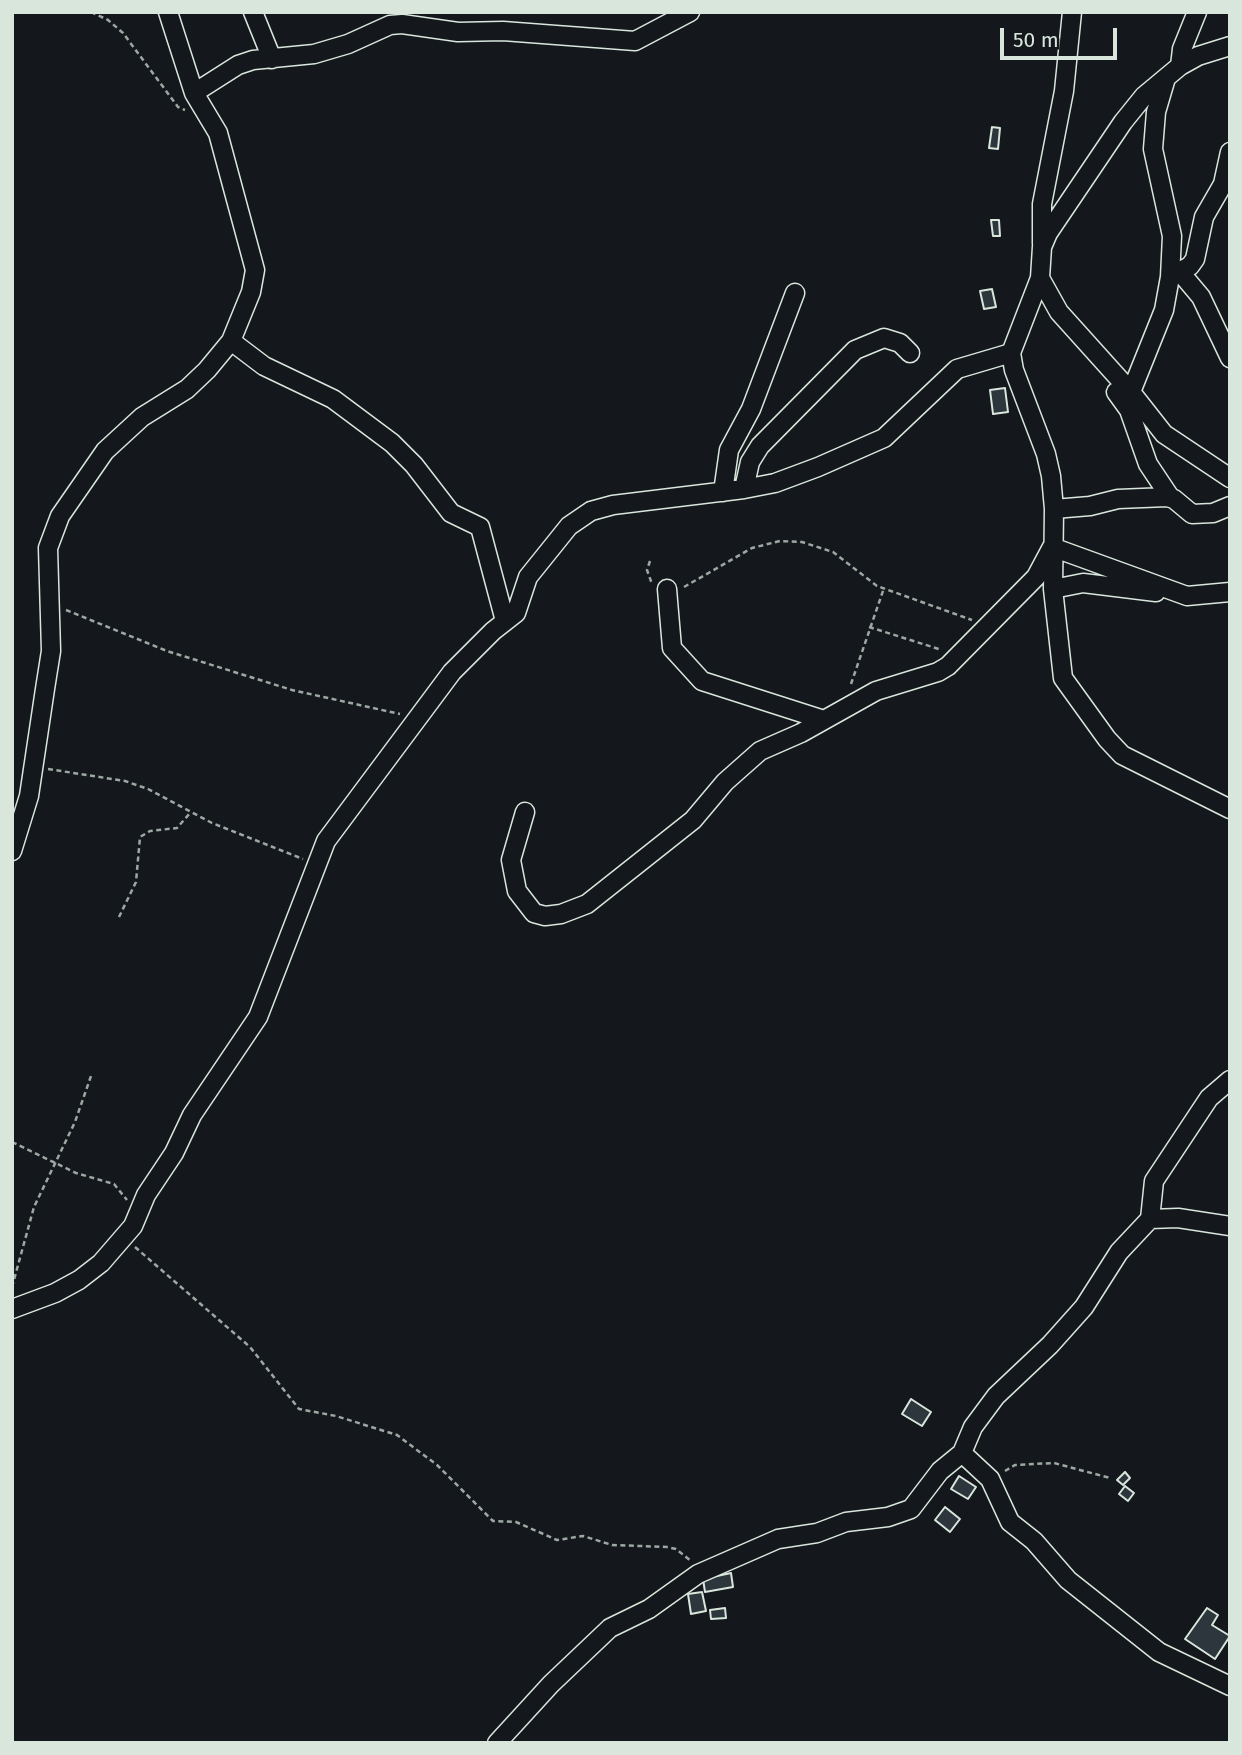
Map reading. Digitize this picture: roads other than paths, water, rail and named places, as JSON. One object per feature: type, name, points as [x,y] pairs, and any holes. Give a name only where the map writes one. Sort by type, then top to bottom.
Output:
[{"type":"street","points":[[12,851],[29,796],[51,651],[48,548],[60,516],[104,451],[142,417],[187,389],[208,370],[230,341],[250,292],[255,270],[218,134],[197,97],[168,12]]},
{"type":"street","points":[[253,12],[272,60]]},
{"type":"street","points":[[197,97],[238,65],[253,60],[314,54],[348,44],[373,30],[402,24],[458,33],[503,31],[635,41],[690,12]]},
{"type":"street","points":[[1072,12],[1064,91],[1042,204],[1040,278],[1011,353],[1014,370],[1046,454],[1054,509],[1053,589],[1060,669],[1069,688],[1122,755],[1230,809]]},
{"type":"street","points":[[1131,392],[1164,310],[1175,274],[1172,236],[1153,149],[1156,112],[1197,12]]},
{"type":"street","points":[[1042,247],[1061,210],[1144,96],[1173,71],[1230,46]]},
{"type":"street","points":[[1175,274],[1190,266],[1198,250],[1204,217],[1223,184],[1230,152]]},
{"type":"street","points":[[1175,274],[1201,298],[1230,358]]},
{"type":"street","points":[[1040,278],[1059,312],[1131,392],[1164,434],[1230,478]]},
{"type":"street","points":[[723,492],[729,450],[751,409],[795,293]]},
{"type":"street","points":[[1207,311],[1230,326]]},
{"type":"street","points":[[744,489],[750,462],[760,446],[855,350],[884,338],[900,343],[910,353]]},
{"type":"street","points":[[230,341],[264,366],[333,400],[362,421],[414,465],[451,513],[480,527],[505,621]]},
{"type":"street","points":[[12,1309],[79,1280],[101,1263],[124,1238],[137,1218],[146,1195],[174,1153],[192,1115],[258,1017],[326,841],[466,657],[516,613],[528,577],[569,526],[591,511],[635,500],[723,492],[775,483],[871,446],[957,369],[1011,353]]},
{"type":"street","points":[[1095,354],[1099,368],[1129,410],[1148,464],[1170,497],[1192,514],[1213,513],[1230,506]]},
{"type":"street","points":[[1054,509],[1090,506],[1118,499],[1170,497]]},
{"type":"street","points":[[1052,547],[1186,596]]},
{"type":"street","points":[[525,812],[510,860],[517,891],[534,913],[545,916],[561,914],[587,904],[693,820],[725,782],[760,751],[876,691],[938,672],[959,655],[1036,577],[1052,547]]},
{"type":"street","points":[[1053,589],[1083,583],[1186,596],[1230,592]]},
{"type":"street","points":[[667,589],[672,648],[702,681],[824,720]]},
{"type":"street","points":[[497,1743],[551,1684],[610,1628],[649,1609],[698,1574],[778,1539],[817,1533],[846,1522],[903,1513],[911,1509],[940,1471],[962,1453],[973,1427],[996,1396],[1050,1345],[1084,1307],[1119,1252],[1150,1219],[1154,1181],[1209,1098],[1230,1080]]},
{"type":"street","points":[[1150,1219],[1178,1218],[1230,1226]]},
{"type":"street","points":[[962,1453],[990,1479],[1010,1522],[1034,1541],[1068,1580],[1158,1651],[1230,1686]]}]
